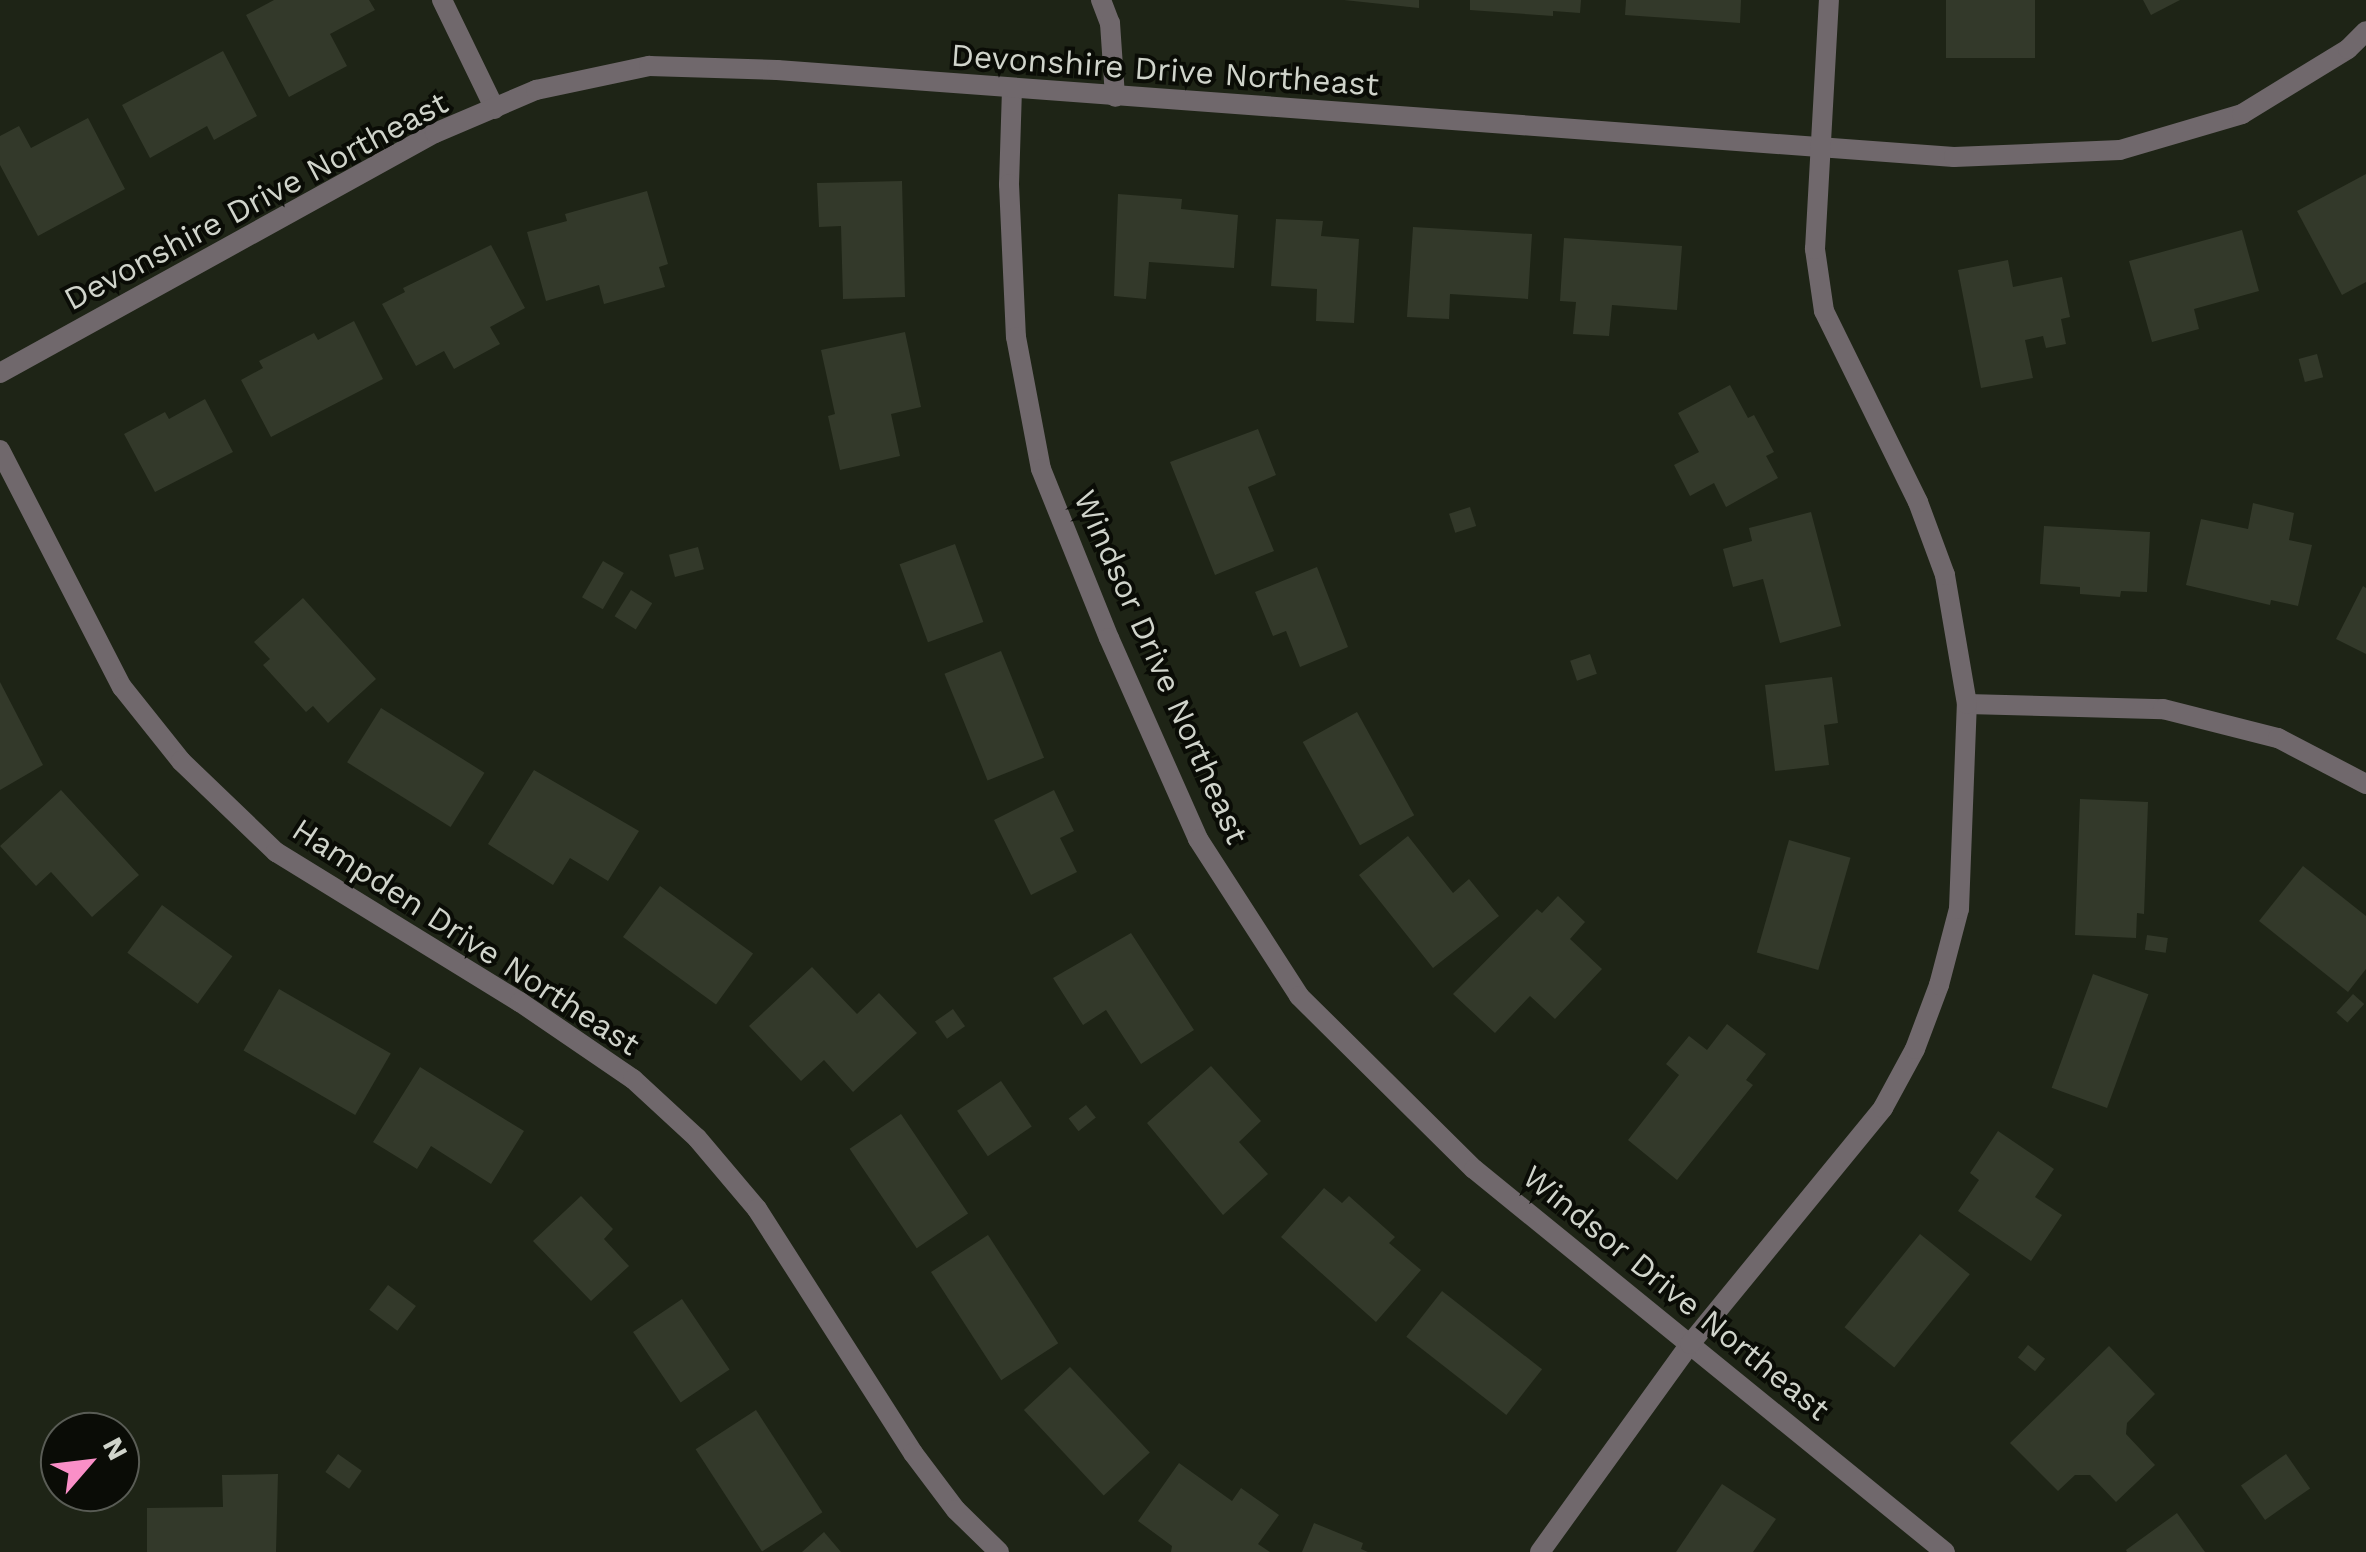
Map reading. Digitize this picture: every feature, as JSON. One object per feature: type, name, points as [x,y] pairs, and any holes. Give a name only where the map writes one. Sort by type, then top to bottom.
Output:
[{"type":"street","points":[[442,0],[496,109]]},
{"type":"street","points":[[1101,0],[1110,23],[1115,97]]},
{"type":"street","points":[[1540,1552],[1690,1344],[1883,1108],[1914,1048],[1939,985],[1959,909],[1967,704],[1945,575],[1918,502],[1824,311],[1815,249],[1829,0]]},
{"type":"street","name":"Devonshire Drive Northeast","points":[[0,373],[435,133],[536,90],[649,66],[777,70],[1954,157],[2120,150],[2242,114],[2348,49],[2366,31]]},
{"type":"street","name":"Windsor Drive Northeast","points":[[1012,88],[1009,184],[1016,337],[1041,468],[1108,638],[1198,839],[1299,996],[1474,1169],[1945,1552]]},
{"type":"street","name":"Hampden Drive Northeast","points":[[0,450],[122,687],[181,761],[276,852],[520,1002],[633,1079],[697,1138],[757,1209],[912,1453],[956,1510],[999,1552]]},
{"type":"street","points":[[1967,704],[2163,709],[2278,738],[2366,784]]},
{"type":"building","points":[[274,0],[369,0],[375,10],[330,34],[347,66],[289,97],[246,15]]},
{"type":"building","points":[[1344,0],[1419,0],[1419,8]]},
{"type":"building","points":[[1470,0],[1581,0],[1580,13],[1553,11],[1553,16],[1470,10]]},
{"type":"building","points":[[1626,0],[1741,0],[1740,23],[1625,15]]},
{"type":"building","points":[[1946,0],[2035,0],[2035,58],[1946,58]]},
{"type":"building","points":[[2143,0],[2180,0],[2151,15]]},
{"type":"building","points":[[223,51],[257,116],[214,140],[207,126],[150,158],[122,105]]},
{"type":"building","points":[[88,118],[125,189],[38,236],[0,165],[0,136],[19,126],[31,148]]},
{"type":"building","points":[[2366,174],[2366,282],[2342,295],[2297,211]]},
{"type":"building","points":[[902,181],[905,297],[843,299],[841,226],[819,227],[817,183]]},
{"type":"building","points":[[647,191],[668,264],[659,267],[665,287],[604,304],[599,285],[546,301],[527,232],[567,221],[565,214]]},
{"type":"building","points":[[1118,194],[1182,199],[1181,209],[1238,215],[1234,268],[1149,262],[1146,299],[1114,296]]},
{"type":"building","points":[[1276,219],[1323,221],[1321,236],[1359,239],[1354,323],[1316,321],[1317,289],[1271,286]]},
{"type":"building","points":[[1413,227],[1532,234],[1528,299],[1450,294],[1449,319],[1407,317]]},
{"type":"building","points":[[2242,230],[2259,291],[2194,309],[2199,329],[2152,342],[2129,261]]},
{"type":"building","points":[[1564,238],[1682,246],[1677,310],[1612,305],[1609,336],[1573,334],[1576,302],[1560,301]]},
{"type":"building","points":[[491,245],[525,308],[490,327],[500,344],[454,369],[444,351],[416,366],[382,304],[405,292],[403,288]]},
{"type":"building","points":[[2008,260],[2013,287],[2062,277],[2070,317],[2061,319],[2066,344],[2046,348],[2043,336],[2025,340],[2033,378],[1981,388],[1958,270]]},
{"type":"building","points":[[354,321],[383,379],[271,437],[241,380],[263,368],[259,361],[314,333],[318,340]]},
{"type":"building","points":[[905,332],[921,407],[891,414],[900,456],[840,470],[828,416],[835,414],[821,350]]},
{"type":"building","points":[[2317,354],[2323,377],[2305,382],[2299,359]]},
{"type":"building","points":[[1730,385],[1748,418],[1754,415],[1774,452],[1766,456],[1778,478],[1726,507],[1714,483],[1690,496],[1674,465],[1699,452],[1678,413]]},
{"type":"building","points":[[205,399],[233,452],[155,492],[124,434],[165,412],[169,419]]},
{"type":"building","points":[[1258,429],[1276,475],[1248,487],[1274,551],[1215,575],[1170,462]]},
{"type":"building","points":[[2253,503],[2294,513],[2289,540],[2312,545],[2298,606],[2271,600],[2270,605],[2186,585],[2201,519],[2248,529]]},
{"type":"building","points":[[1470,507],[1476,526],[1455,533],[1449,514]]},
{"type":"building","points":[[1811,512],[1841,626],[1780,643],[1763,579],[1733,587],[1723,549],[1752,541],[1749,528]]},
{"type":"building","points":[[2044,526],[2150,532],[2147,592],[2121,591],[2120,597],[2080,594],[2080,587],[2040,584]]},
{"type":"building","points":[[955,544],[983,622],[928,642],[900,564]]},
{"type":"building","points":[[698,547],[704,569],[675,577],[669,555]]},
{"type":"building","points":[[603,561],[624,573],[603,609],[582,597]]},
{"type":"building","points":[[1317,567],[1348,647],[1300,667],[1286,631],[1273,636],[1255,592]]},
{"type":"building","points":[[2363,586],[2366,588],[2366,654],[2336,639]]},
{"type":"building","points":[[631,590],[652,603],[636,630],[615,616]]},
{"type":"building","points":[[303,598],[376,679],[328,723],[313,706],[306,712],[263,665],[270,659],[254,642]]},
{"type":"building","points":[[1001,651],[1044,758],[988,780],[944,674]]},
{"type":"building","points":[[1590,654],[1597,674],[1577,681],[1570,661]]},
{"type":"building","points":[[1832,677],[1838,723],[1824,725],[1829,765],[1775,771],[1765,685]]},
{"type":"building","points":[[0,682],[43,765],[0,790]]},
{"type":"building","points":[[381,708],[484,773],[451,827],[347,762]]},
{"type":"building","points":[[1357,712],[1414,815],[1360,845],[1303,742]]},
{"type":"building","points":[[534,770],[639,831],[608,881],[570,858],[553,885],[488,844]]},
{"type":"building","points":[[61,790],[139,875],[92,917],[51,872],[36,886],[0,846]]},
{"type":"building","points":[[1054,790],[1074,831],[1060,838],[1077,872],[1031,895],[994,820]]},
{"type":"building","points":[[2080,799],[2148,802],[2144,914],[2137,913],[2136,938],[2075,935]]},
{"type":"building","points":[[1408,836],[1453,893],[1469,879],[1499,916],[1433,968],[1359,875]]},
{"type":"building","points":[[1789,840],[1851,858],[1818,970],[1757,952]]},
{"type":"building","points":[[2303,866],[2366,916],[2366,969],[2348,992],[2259,921]]},
{"type":"building","points":[[660,886],[753,954],[716,1005],[623,937]]},
{"type":"building","points":[[1558,896],[1585,922],[1570,939],[1602,969],[1555,1019],[1530,996],[1495,1033],[1453,994],[1537,909],[1542,913]]},
{"type":"building","points":[[162,905],[232,956],[198,1004],[127,953]]},
{"type":"building","points":[[1131,933],[1194,1030],[1141,1064],[1106,1010],[1083,1025],[1053,978]]},
{"type":"building","points":[[2147,935],[2168,938],[2166,953],[2145,950]]},
{"type":"building","points":[[812,967],[857,1014],[879,993],[917,1033],[853,1092],[824,1060],[801,1081],[749,1026]]},
{"type":"building","points":[[2093,974],[2148,994],[2107,1108],[2052,1088]]},
{"type":"building","points":[[279,989],[391,1054],[355,1115],[244,1050]]},
{"type":"building","points":[[2353,994],[2364,1004],[2347,1023],[2336,1013]]},
{"type":"building","points":[[953,1009],[965,1026],[947,1039],[935,1022]]},
{"type":"building","points":[[1727,1024],[1766,1054],[1746,1080],[1753,1085],[1677,1180],[1628,1140],[1679,1075],[1666,1064],[1689,1036],[1707,1050]]},
{"type":"building","points":[[1211,1066],[1261,1121],[1239,1142],[1268,1174],[1223,1215],[1147,1123]]},
{"type":"building","points":[[420,1067],[524,1131],[491,1184],[431,1146],[417,1169],[373,1142]]},
{"type":"building","points":[[1001,1081],[1032,1127],[988,1156],[957,1111]]},
{"type":"building","points":[[1086,1105],[1096,1118],[1079,1131],[1069,1119]]},
{"type":"building","points":[[901,1114],[968,1213],[917,1248],[850,1149]]},
{"type":"building","points":[[1998,1131],[2054,1169],[2035,1197],[2062,1215],[2031,1261],[1958,1211],[1979,1180],[1970,1173]]},
{"type":"building","points":[[1324,1188],[1342,1203],[1349,1196],[1395,1237],[1389,1243],[1421,1270],[1376,1322],[1281,1237]]},
{"type":"building","points":[[581,1196],[613,1229],[604,1239],[629,1266],[591,1301],[533,1241]]},
{"type":"building","points":[[1920,1234],[1970,1274],[1894,1368],[1844,1327]]},
{"type":"building","points":[[988,1235],[1058,1343],[1001,1380],[931,1272]]},
{"type":"building","points":[[388,1285],[416,1306],[397,1331],[369,1310]]},
{"type":"building","points":[[1442,1291],[1542,1369],[1506,1415],[1406,1337]]},
{"type":"building","points":[[682,1299],[730,1369],[681,1402],[633,1332]]},
{"type":"building","points":[[2028,1345],[2045,1359],[2035,1371],[2018,1357]]},
{"type":"building","points":[[2109,1346],[2155,1394],[2127,1423],[2126,1434],[2155,1465],[2116,1502],[2090,1475],[2075,1475],[2058,1491],[2010,1443]]},
{"type":"building","points":[[1070,1367],[1150,1453],[1104,1496],[1024,1410]]},
{"type":"building","points":[[756,1410],[822,1512],[762,1552],[696,1449]]},
{"type":"building","points":[[338,1454],[362,1471],[349,1489],[325,1472]]},
{"type":"building","points":[[2286,1454],[2310,1488],[2265,1520],[2241,1486]]},
{"type":"building","points":[[1179,1463],[1232,1501],[1241,1488],[1279,1515],[1258,1544],[1270,1552],[1171,1552],[1172,1546],[1138,1521]]},
{"type":"building","points":[[278,1474],[276,1552],[147,1552],[147,1508],[223,1507],[222,1475]]},
{"type":"building","points":[[1722,1484],[1776,1519],[1753,1552],[1676,1552]]},
{"type":"building","points":[[2177,1513],[2205,1552],[2127,1552],[2126,1550]]},
{"type":"building","points":[[1314,1523],[1363,1543],[1361,1549],[1368,1552],[1302,1552]]},
{"type":"building","points":[[824,1532],[841,1552],[802,1552]]}]
